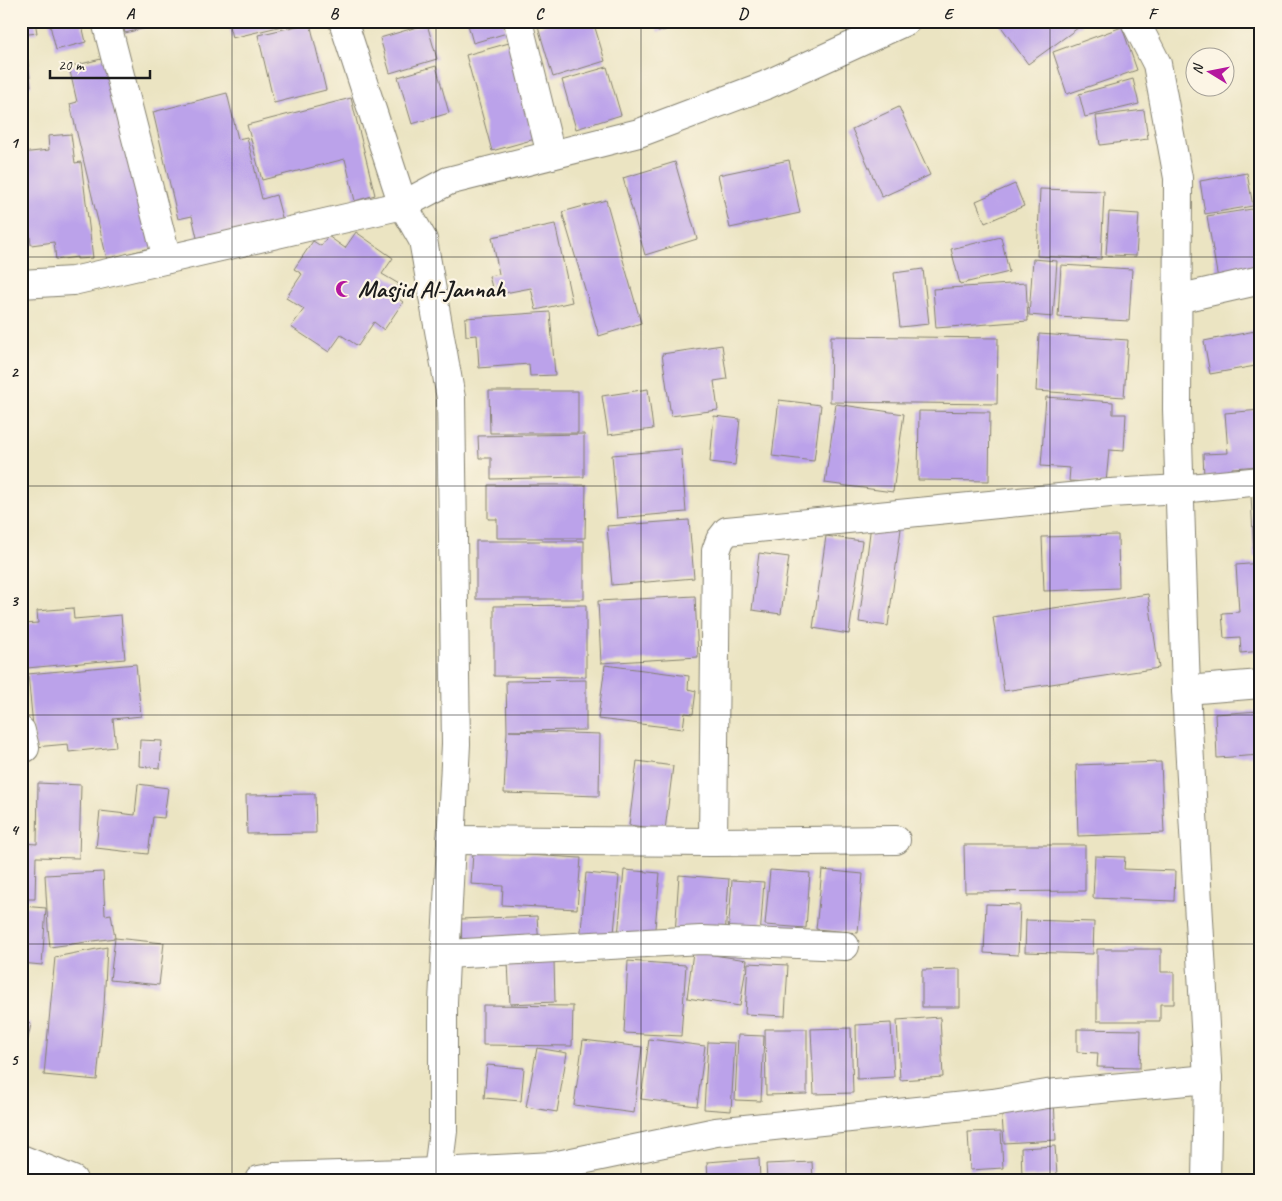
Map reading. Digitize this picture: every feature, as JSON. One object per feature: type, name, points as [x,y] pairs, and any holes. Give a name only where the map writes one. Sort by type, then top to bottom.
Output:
[{"type":"street","points":[[106,21],[167,259]]},
{"type":"street","points":[[343,21],[403,205],[423,240],[450,398],[456,744],[444,1002],[443,1131],[438,1172]]},
{"type":"street","points":[[518,21],[551,156]]},
{"type":"street","points":[[21,284],[73,281],[403,205],[448,182],[639,133],[766,85],[906,21]]},
{"type":"street","points":[[1135,21],[1157,64],[1178,178],[1177,409],[1186,690],[1208,1079],[1206,1180]]},
{"type":"street","points":[[1177,299],[1261,280]]},
{"type":"street","points":[[713,842],[716,552],[720,540],[727,531],[1100,494],[1261,481]]},
{"type":"street","points":[[1186,690],[1261,684]]},
{"type":"street","points":[[451,840],[713,842],[896,840]]},
{"type":"street","points":[[446,954],[701,940],[845,946]]},
{"type":"street","points":[[259,1180],[275,1177],[438,1172],[552,1173],[716,1132],[993,1103],[1046,1094],[1208,1079]]},
{"type":"street","points":[[21,1159],[73,1180]]},
{"type":"building","points":[[21,21],[35,21],[37,33],[21,35]]},
{"type":"building","points":[[49,21],[81,21],[86,42],[56,50]]},
{"type":"building","points":[[122,21],[169,21],[169,22],[125,33]]},
{"type":"building","points":[[228,21],[299,21],[299,22],[232,38]]},
{"type":"building","points":[[467,21],[503,21],[507,33],[473,43]]},
{"type":"building","points":[[558,21],[593,21],[605,61],[553,77],[538,27]]},
{"type":"building","points":[[655,21],[693,21],[693,22],[658,32]]},
{"type":"building","points":[[997,21],[1080,21],[1082,25],[1028,64]]},
{"type":"building","points":[[310,23],[326,90],[274,103],[258,35]]},
{"type":"building","points":[[427,24],[437,59],[390,73],[380,38]]},
{"type":"building","points":[[1122,27],[1137,70],[1067,94],[1053,52]]},
{"type":"building","points":[[25,39],[31,86],[21,87],[21,40]]},
{"type":"building","points":[[509,43],[535,139],[492,151],[466,55]]},
{"type":"building","points":[[109,57],[154,247],[107,259],[70,104],[77,102],[69,67]]},
{"type":"building","points":[[436,66],[449,113],[412,124],[398,77]]},
{"type":"building","points":[[607,67],[621,115],[576,129],[562,80]]},
{"type":"building","points":[[1133,79],[1139,104],[1085,117],[1079,94]]},
{"type":"building","points":[[227,93],[238,139],[247,137],[262,199],[276,195],[283,221],[198,242],[192,216],[178,219],[153,112]]},
{"type":"building","points":[[351,98],[375,195],[355,201],[345,159],[262,180],[247,125]]},
{"type":"building","points":[[899,107],[930,175],[882,197],[852,129]]},
{"type":"building","points":[[1144,110],[1148,139],[1100,145],[1096,116]]},
{"type":"building","points":[[71,134],[75,163],[81,162],[93,258],[77,259],[77,257],[56,260],[54,242],[31,245],[28,218],[21,219],[21,153],[49,150],[48,136]]},
{"type":"building","points":[[789,160],[800,213],[730,228],[718,175]]},
{"type":"building","points":[[675,162],[697,239],[645,255],[623,178]]},
{"type":"building","points":[[1247,173],[1253,206],[1205,214],[1200,181]]},
{"type":"building","points":[[1015,184],[1024,206],[985,223],[976,201]]},
{"type":"building","points":[[1040,189],[1104,191],[1101,259],[1037,256]]},
{"type":"building","points":[[606,200],[641,323],[599,336],[562,212]]},
{"type":"building","points":[[1252,209],[1261,261],[1261,272],[1218,279],[1207,216]]},
{"type":"building","points":[[1109,212],[1139,214],[1136,256],[1106,255]]},
{"type":"building","points":[[555,224],[572,302],[536,310],[531,288],[494,295],[489,276],[499,274],[492,237]]},
{"type":"building","name":"Masjid Al-Jannah","points":[[356,232],[393,258],[382,274],[399,284],[392,294],[403,302],[384,330],[374,322],[358,346],[341,335],[329,352],[291,327],[304,309],[286,298],[302,274],[294,269],[313,241],[321,246],[328,236],[345,248]]},
{"type":"building","points":[[1001,237],[1009,272],[960,284],[951,249]]},
{"type":"building","points":[[1033,259],[1057,261],[1053,317],[1029,315]]},
{"type":"building","points":[[1061,265],[1132,269],[1129,321],[1058,317]]},
{"type":"building","points":[[923,269],[929,324],[900,327],[894,273]]},
{"type":"building","points":[[1026,283],[1028,321],[936,328],[933,289]]},
{"type":"building","points":[[550,312],[555,375],[530,376],[529,364],[479,368],[477,335],[466,336],[465,318]]},
{"type":"building","points":[[1260,330],[1261,365],[1210,374],[1204,341]]},
{"type":"building","points":[[1039,334],[1128,340],[1124,397],[1036,391]]},
{"type":"building","points":[[831,336],[998,338],[997,404],[830,402]]},
{"type":"building","points":[[722,345],[727,379],[714,381],[718,410],[671,416],[662,354]]},
{"type":"building","points":[[648,389],[653,429],[608,435],[602,396]]},
{"type":"building","points":[[489,391],[578,391],[578,433],[490,433]]},
{"type":"building","points":[[1046,397],[1113,402],[1113,414],[1126,414],[1124,451],[1109,450],[1106,483],[1069,481],[1070,468],[1041,466]]},
{"type":"building","points":[[779,400],[821,405],[814,461],[772,456]]},
{"type":"building","points":[[836,404],[904,414],[893,492],[825,483]]},
{"type":"building","points":[[1261,410],[1261,466],[1232,468],[1233,475],[1204,477],[1203,454],[1228,453],[1225,413]]},
{"type":"building","points":[[919,411],[990,412],[989,481],[918,480]]},
{"type":"building","points":[[714,416],[740,419],[735,465],[710,462]]},
{"type":"building","points":[[584,434],[584,477],[491,479],[491,458],[479,458],[478,436]]},
{"type":"building","points":[[681,449],[686,512],[617,518],[612,455]]},
{"type":"building","points":[[488,485],[586,485],[585,538],[497,538],[497,519],[488,519]]},
{"type":"building","points":[[1251,494],[1261,494],[1261,557],[1254,557]]},
{"type":"building","points":[[689,520],[694,578],[612,585],[607,526]]},
{"type":"building","points":[[871,524],[901,529],[888,626],[859,622]]},
{"type":"building","points":[[1118,535],[1119,588],[1044,591],[1042,537]]},
{"type":"building","points":[[826,536],[862,541],[849,634],[813,628]]},
{"type":"building","points":[[476,541],[584,541],[584,599],[476,599]]},
{"type":"building","points":[[759,553],[789,557],[781,614],[752,610]]},
{"type":"building","points":[[1261,563],[1261,651],[1241,653],[1240,637],[1224,638],[1222,613],[1239,612],[1236,565]]},
{"type":"building","points":[[1148,594],[1159,668],[1004,691],[993,617]]},
{"type":"building","points":[[695,596],[698,657],[601,663],[598,601]]},
{"type":"building","points":[[586,605],[586,677],[494,676],[494,606]]},
{"type":"building","points":[[73,608],[74,619],[121,615],[125,659],[27,668],[23,624],[38,623],[37,611]]},
{"type":"building","points":[[136,664],[141,716],[113,719],[116,747],[69,752],[68,744],[35,747],[28,674]]},
{"type":"building","points":[[605,665],[689,676],[688,689],[696,691],[693,714],[685,713],[683,729],[598,719]]},
{"type":"building","points":[[586,680],[586,730],[509,731],[600,734],[599,796],[504,793],[507,731],[506,681]]},
{"type":"building","points":[[1261,711],[1261,755],[1217,758],[1215,714]]},
{"type":"building","points":[[140,740],[162,741],[160,768],[139,766]]},
{"type":"building","points":[[637,761],[673,766],[665,830],[629,825]]},
{"type":"building","points":[[1161,762],[1164,833],[1078,836],[1076,765]]},
{"type":"building","points":[[38,783],[81,785],[79,858],[36,857],[35,899],[21,899],[21,843],[37,844]]},
{"type":"building","points":[[138,784],[168,788],[164,818],[153,817],[148,854],[96,848],[100,811],[135,815]]},
{"type":"building","points":[[315,794],[316,833],[247,834],[246,795]]},
{"type":"building","points":[[1261,829],[1261,870],[1259,870],[1257,830]]},
{"type":"building","points":[[964,845],[1085,845],[1085,891],[965,892]]},
{"type":"building","points":[[473,852],[581,858],[577,909],[502,905],[503,886],[471,884]]},
{"type":"building","points":[[1095,856],[1125,857],[1124,869],[1175,871],[1174,901],[1093,898]]},
{"type":"building","points":[[624,870],[660,873],[654,939],[618,936]]},
{"type":"building","points":[[770,870],[810,873],[806,928],[765,925]]},
{"type":"building","points":[[822,870],[863,874],[858,933],[816,929]]},
{"type":"building","points":[[103,872],[105,915],[111,914],[115,938],[50,947],[45,875]]},
{"type":"building","points":[[586,873],[619,876],[613,945],[580,942]]},
{"type":"building","points":[[679,875],[729,879],[725,937],[675,934]]},
{"type":"building","points":[[732,880],[764,882],[760,937],[728,935]]},
{"type":"building","points":[[986,904],[1020,905],[1018,955],[984,953]]},
{"type":"building","points":[[21,906],[46,908],[42,965],[21,963]]},
{"type":"building","points":[[537,916],[539,947],[462,950],[461,919]]},
{"type":"building","points":[[1026,920],[1094,922],[1093,954],[1025,952]]},
{"type":"building","points":[[115,938],[164,943],[159,985],[110,980]]},
{"type":"building","points":[[107,947],[97,1080],[44,1075],[55,957]]},
{"type":"building","points":[[1097,949],[1161,949],[1161,972],[1174,972],[1174,1004],[1160,1004],[1160,1021],[1097,1021]]},
{"type":"building","points":[[693,952],[747,960],[740,1006],[687,998]]},
{"type":"building","points":[[554,961],[555,1002],[510,1004],[508,962]]},
{"type":"building","points":[[628,961],[686,965],[681,1036],[624,1033]]},
{"type":"building","points":[[748,963],[788,965],[785,1016],[745,1014]]},
{"type":"building","points":[[960,969],[960,1007],[922,1007],[922,970]]},
{"type":"building","points":[[483,1005],[573,1006],[572,1046],[483,1045]]},
{"type":"building","points":[[940,1017],[943,1077],[900,1080],[897,1020]]},
{"type":"building","points":[[21,1022],[31,1024],[22,1067],[21,1067]]},
{"type":"building","points":[[891,1023],[894,1077],[857,1079],[856,1025]]},
{"type":"building","points":[[851,1028],[853,1093],[814,1094],[811,1029]]},
{"type":"building","points":[[765,1029],[807,1029],[807,1094],[766,1095]]},
{"type":"building","points":[[1077,1029],[1141,1030],[1140,1068],[1097,1067],[1098,1053],[1077,1052]]},
{"type":"building","points":[[738,1035],[764,1036],[761,1101],[735,1100]]},
{"type":"building","points":[[649,1039],[705,1046],[697,1106],[641,1099]]},
{"type":"building","points":[[583,1040],[642,1047],[634,1113],[574,1105]]},
{"type":"building","points":[[708,1042],[735,1043],[731,1111],[704,1109]]},
{"type":"building","points":[[537,1048],[567,1053],[557,1112],[526,1107]]},
{"type":"building","points":[[487,1065],[524,1068],[521,1101],[484,1098]]},
{"type":"building","points":[[1054,1100],[1056,1140],[1004,1143],[1001,1103]]},
{"type":"building","points":[[1001,1131],[1003,1168],[970,1170],[968,1132]]},
{"type":"building","points":[[1055,1146],[1057,1175],[1022,1177],[1021,1148]]},
{"type":"building","points":[[759,1158],[760,1180],[708,1180],[707,1162]]},
{"type":"building","points":[[812,1162],[813,1180],[767,1180],[766,1164]]},
{"type":"building","points":[[942,1175],[943,1180],[895,1180],[895,1177]]},
{"type":"place","name":"Masjid Al-Jannah","points":[[344,289]]}]
